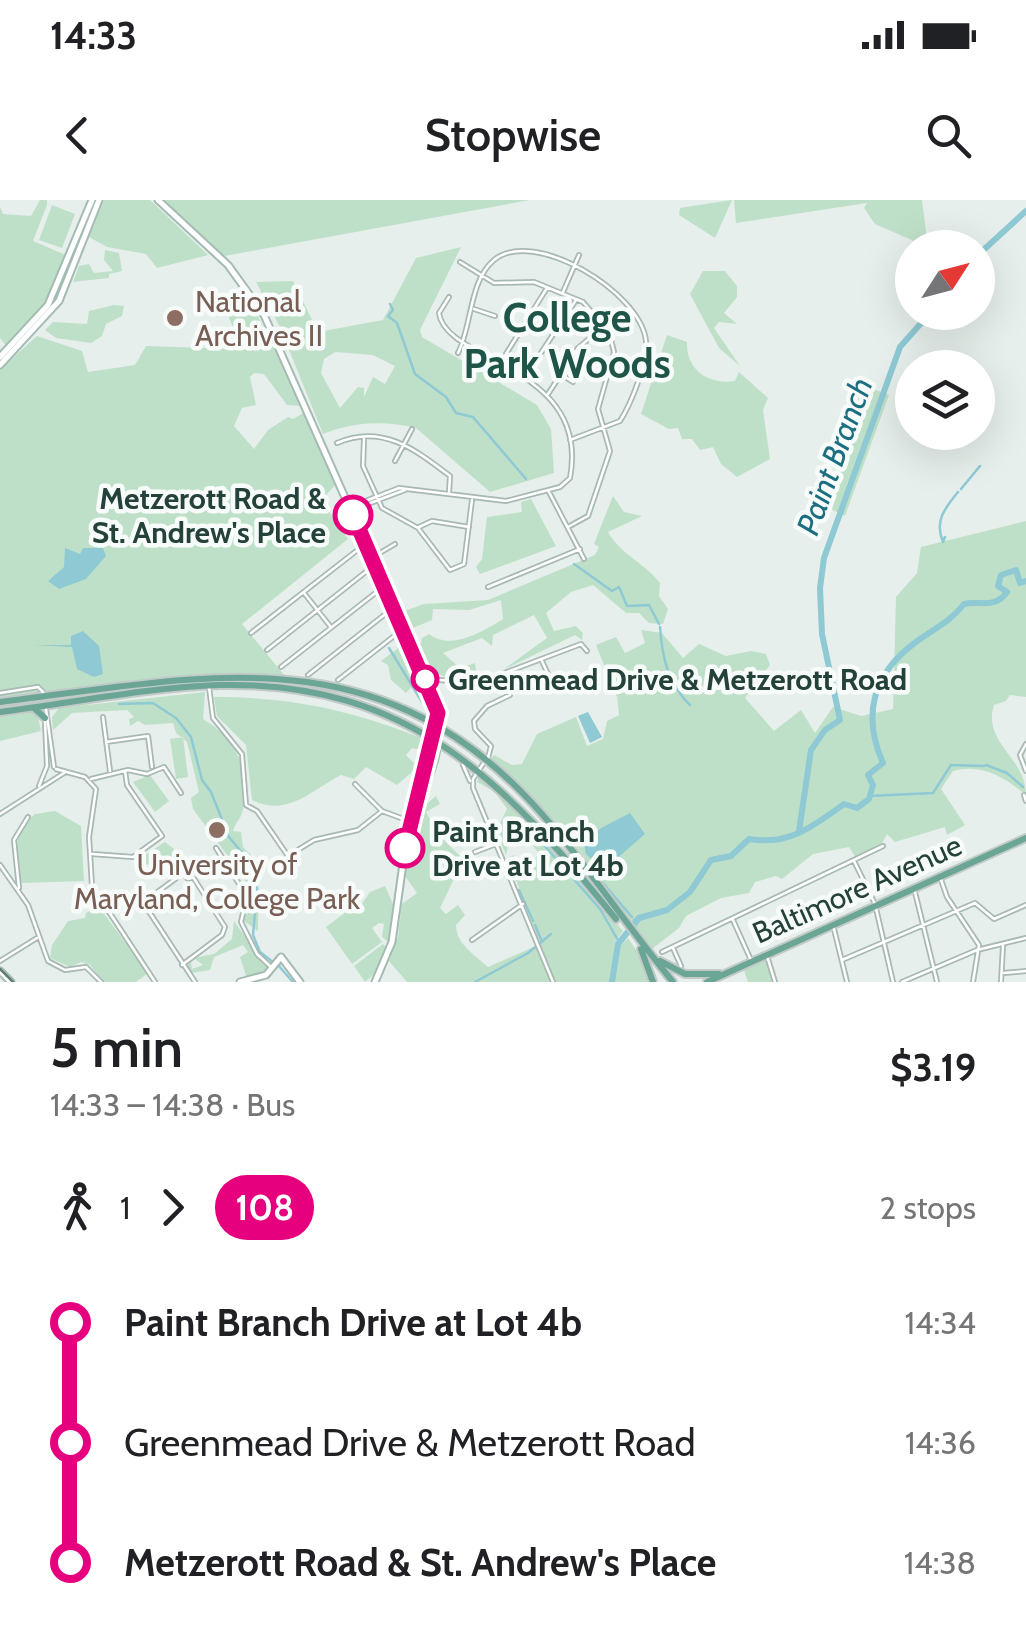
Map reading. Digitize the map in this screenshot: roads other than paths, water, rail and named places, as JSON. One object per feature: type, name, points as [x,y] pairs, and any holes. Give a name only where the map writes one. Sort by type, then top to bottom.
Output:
[{"type":"main road","points":[[14,710],[68,693],[208,676],[266,676],[324,684],[389,705],[486,758],[536,808],[670,980]]},
{"type":"main road","points":[[0,712],[36,709],[46,718],[52,709],[67,704],[208,686],[261,686],[322,694],[390,716],[435,739],[478,769],[528,814],[626,928]]},
{"type":"main road","points":[[0,702],[28,699],[67,704]]},
{"type":"main road","name":"Baltimore Avenue","points":[[707,982],[1026,838]]},
{"type":"main road","points":[[634,938],[652,982]]},
{"type":"main road","points":[[634,938],[676,972],[725,974]]},
{"type":"main road","points":[[640,949],[670,980]]},
{"type":"main road","points":[[730,982],[739,967]]},
{"type":"street","points":[[0,357],[48,305],[95,200]]},
{"type":"street","points":[[0,365],[60,301],[95,200]]},
{"type":"street","points":[[158,200],[222,258],[260,307],[437,710],[431,774],[409,820],[392,942],[375,982]]},
{"type":"street","points":[[458,353],[481,278],[496,258],[518,250],[533,250],[613,288],[646,340],[626,412],[605,430],[569,441]]},
{"type":"street","points":[[563,293],[578,255]]},
{"type":"street","points":[[460,262],[481,278],[501,285],[530,281],[563,293],[592,309],[606,326],[614,352],[598,409],[610,454],[588,516],[568,527]]},
{"type":"street","points":[[500,363],[547,288]]},
{"type":"street","points":[[350,509],[406,490],[502,502],[548,491],[570,478],[565,420],[547,395],[446,331],[440,321],[441,306],[448,297]]},
{"type":"street","points":[[524,378],[576,300]]},
{"type":"street","points":[[472,309],[495,316]]},
{"type":"street","points":[[547,395],[582,344],[606,326]]},
{"type":"street","points":[[561,374],[573,382]]},
{"type":"street","points":[[395,461],[412,429]]},
{"type":"street","points":[[364,438],[363,466],[376,498],[386,511],[418,528],[452,570],[464,564],[472,499]]},
{"type":"street","points":[[337,443],[364,438],[406,442],[450,476],[448,495]]},
{"type":"street","points":[[548,491],[584,559]]},
{"type":"street","points":[[418,528],[432,521],[469,527]]},
{"type":"street","points":[[250,633],[366,544]]},
{"type":"street","points":[[267,650],[395,544]]},
{"type":"street","points":[[488,586],[580,549]]},
{"type":"street","points":[[282,667],[384,586]]},
{"type":"street","points":[[303,592],[331,628]]},
{"type":"street","points":[[308,676],[394,608]]},
{"type":"street","points":[[338,680],[403,629]]},
{"type":"street","points":[[425,680],[478,684],[541,659],[566,654],[581,644],[587,651]]},
{"type":"street","points":[[472,785],[491,746],[476,729],[476,718],[510,696],[508,691],[548,674],[541,659]]},
{"type":"street","points":[[208,676],[213,718],[242,754],[246,805],[257,811],[288,856],[314,840],[358,830],[382,811]]},
{"type":"street","points":[[0,693],[38,686],[45,701],[47,766],[39,786]]},
{"type":"street","points":[[103,717],[110,772]]},
{"type":"street","points":[[46,718],[58,777]]},
{"type":"street","points":[[106,742],[148,736],[152,769]]},
{"type":"street","points":[[1026,744],[1020,758],[1026,772]]},
{"type":"street","points":[[462,764],[524,904],[553,982]]},
{"type":"street","points":[[47,766],[90,780],[110,772],[147,774],[165,767],[181,794]]},
{"type":"street","points":[[89,854],[133,857],[162,834],[127,785],[125,771]]},
{"type":"street","points":[[0,814],[65,773]]},
{"type":"street","points":[[44,778],[48,783]]},
{"type":"street","points":[[90,780],[98,798],[89,854],[96,897],[155,982]]},
{"type":"street","points":[[355,784],[382,811],[409,820]]},
{"type":"street","points":[[1024,795],[1026,801]]},
{"type":"street","points":[[28,817],[15,834],[14,873],[50,963],[67,970],[86,966],[100,982]]},
{"type":"street","points":[[475,852],[497,844]]},
{"type":"street","points":[[662,952],[883,846]]},
{"type":"street","points":[[216,848],[245,890],[242,925],[257,954],[272,968]]},
{"type":"street","points":[[854,860],[875,904],[893,982]]},
{"type":"street","points":[[0,865],[21,894]]},
{"type":"street","points":[[7,874],[14,873]]},
{"type":"street","points":[[182,965],[220,938],[225,928],[193,876],[188,880],[183,873],[152,896],[146,907],[182,965],[195,982]]},
{"type":"street","points":[[940,875],[980,950],[973,982]]},
{"type":"street","points":[[914,887],[937,982]]},
{"type":"street","points":[[842,960],[978,903],[994,919],[1026,905]]},
{"type":"street","points":[[472,940],[524,904]]},
{"type":"street","points":[[732,918],[752,961]]},
{"type":"street","points":[[833,924],[848,982]]},
{"type":"street","points":[[0,961],[39,937]]},
{"type":"street","points":[[902,982],[980,950],[1026,938]]},
{"type":"street","points":[[1000,982],[1003,945]]},
{"type":"street","points":[[672,946],[681,966]]},
{"type":"street","points":[[767,954],[774,982]]},
{"type":"street","points":[[240,982],[254,981],[281,957],[300,982]]},
{"type":"street","points":[[0,971],[12,982]]},
{"type":"street","points":[[1002,972],[1026,971]]},
{"type":"water","points":[[65,548],[80,554],[83,548],[103,548],[106,556],[86,579],[59,589],[48,581],[64,567]]},
{"type":"water","points":[[83,631],[99,646],[103,674],[94,677],[77,669],[72,647],[34,645],[71,645],[71,636]]},
{"type":"water","points":[[588,712],[602,737],[590,743],[578,716]]},
{"type":"water","points":[[630,813],[645,834],[614,861],[599,866],[586,854],[584,844],[601,828]]},
{"type":"waterway","name":"Paint Branch","points":[[995,239],[1026,211]]},
{"type":"waterway","points":[[390,304],[393,310],[388,316],[397,323],[415,374],[446,397],[456,413],[473,417],[526,479]]},
{"type":"waterway","name":"Paint Branch","points":[[799,831],[811,750],[825,730],[840,720],[822,634],[820,588],[824,558],[900,347],[915,330]]},
{"type":"waterway","points":[[961,489],[980,466]]},
{"type":"waterway","points":[[945,537],[943,542],[940,521],[958,492]]},
{"type":"waterway","points":[[574,564],[612,591],[619,587],[627,606],[649,605],[659,624]]},
{"type":"waterway","points":[[612,982],[618,944],[639,918],[667,910],[690,892],[711,860],[731,856],[749,839],[788,837],[844,804],[857,808],[869,799],[873,785],[868,775],[883,763],[873,729],[875,697],[889,668],[964,604],[992,603],[1002,598],[1007,592],[998,586],[1001,575],[1016,570],[1020,583],[1026,581]]},
{"type":"waterway","points":[[660,627],[668,669],[676,688],[690,705]]},
{"type":"waterway","points":[[389,648],[422,702]]},
{"type":"waterway","points":[[119,704],[153,703],[176,718],[191,737],[202,780],[229,837],[254,867],[251,873],[257,889],[253,935],[260,952],[274,963]]},
{"type":"waterway","points":[[870,796],[933,793],[951,765],[984,766]]},
{"type":"waterway","points":[[986,765],[1007,773],[1023,787]]},
{"type":"waterway","points":[[543,844],[600,909],[619,942]]},
{"type":"waterway","points":[[598,877],[600,870]]},
{"type":"waterway","points":[[602,882],[632,917]]},
{"type":"waterway","points":[[519,890],[533,921]]},
{"type":"waterway","name":"Paint Branch","points":[[634,920],[636,925]]},
{"type":"waterway","points":[[535,925],[542,942]]},
{"type":"waterway","points":[[475,982],[528,953],[551,934]]},
{"type":"waterway","points":[[278,965],[293,982]]},
{"type":"tram line","points":[[0,969],[13,982]]},
{"type":"place","name":"National Archives II","points":[[175,318]]},
{"type":"place","name":"Metzerott Road & St. Andrew's Place","points":[[353,515]]},
{"type":"place","name":"Greenmead Drive & Metzerott Road","points":[[425,679]]},
{"type":"place","name":"University of Maryland, College Park","points":[[217,830]]},
{"type":"place","name":"Paint Branch Drive at Lot 4b","points":[[405,848]]},
{"type":"district","name":"College Park Woods","points":[[567,340]]}]
